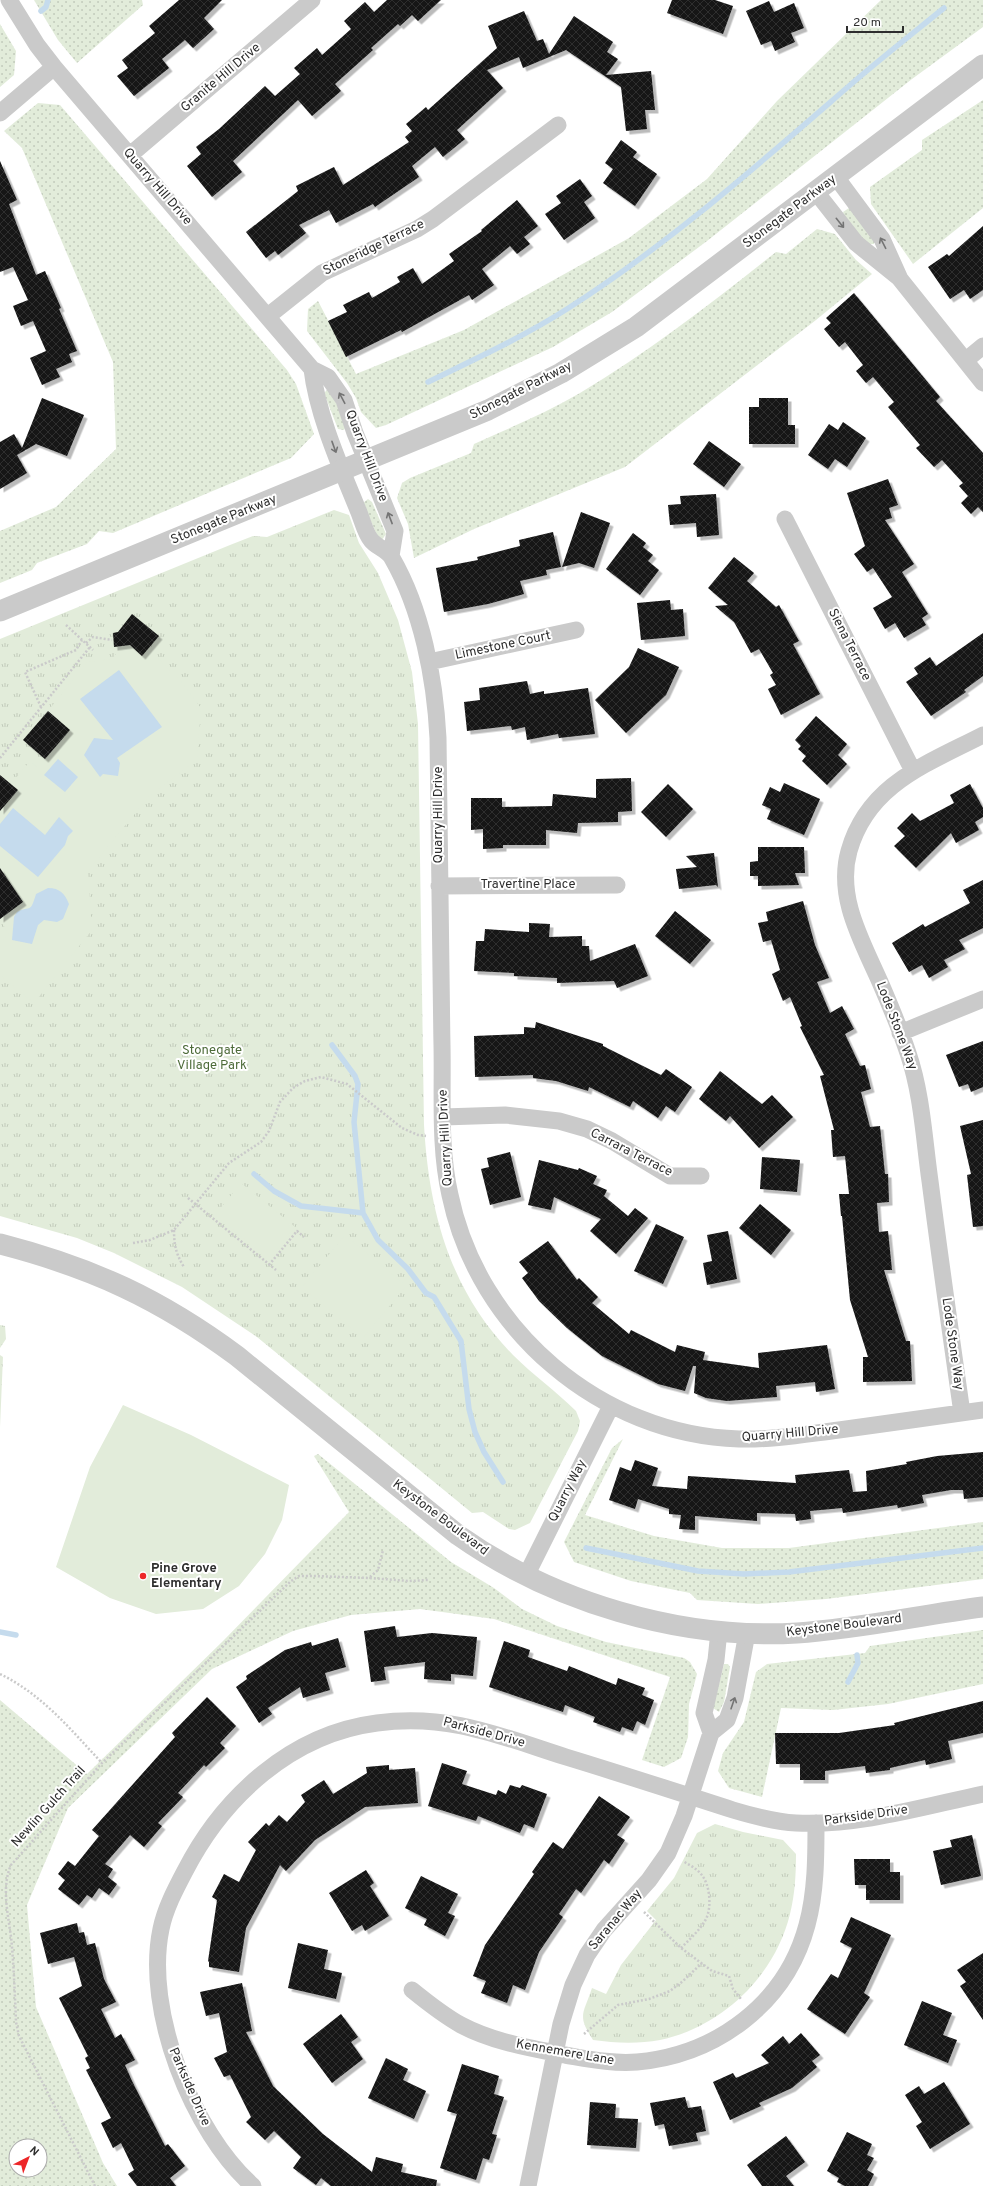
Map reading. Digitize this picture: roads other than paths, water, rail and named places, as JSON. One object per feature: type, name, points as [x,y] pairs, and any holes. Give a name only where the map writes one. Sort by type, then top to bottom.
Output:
[{"type":"street","name":"Quarry Hill Drive","points":[[10,0],[37,45],[54,67],[312,369],[328,377],[344,400],[395,531],[391,556]]},
{"type":"street","name":"Granite Hill Drive","points":[[130,155],[312,0]]},
{"type":"street","name":"Stonegate Parkway","points":[[0,611],[488,410],[561,373],[636,327],[983,65]]},
{"type":"street","points":[[0,113],[54,67]]},
{"type":"street","name":"Stoneridge Terrace","points":[[268,316],[322,273],[417,229],[433,219],[558,125]]},
{"type":"street","points":[[836,177],[882,239],[900,278]]},
{"type":"street","points":[[816,192],[856,243],[900,278],[983,383]]},
{"type":"street","points":[[966,360],[983,346]]},
{"type":"street","name":"Quarry Hill Drive","points":[[312,369],[314,389],[343,471],[371,540],[391,556],[412,603],[429,662],[437,706],[443,1117],[445,1162],[450,1196],[462,1240],[479,1275],[509,1322],[533,1348],[565,1376],[594,1397],[611,1406],[654,1424],[672,1429],[738,1439],[779,1438],[983,1410]]},
{"type":"street","name":"Siena Terrace","points":[[785,519],[913,771]]},
{"type":"street","name":"Limestone Court","points":[[429,662],[576,630]]},
{"type":"street","name":"Lode Stone Way","points":[[962,1413],[918,1089],[912,1064],[854,922],[848,901],[846,868],[852,839],[866,812],[886,789],[913,771],[983,735]]},
{"type":"street","name":"Travertine Place","points":[[439,886],[617,885]]},
{"type":"street","points":[[900,1033],[983,999]]},
{"type":"street","name":"Carrara Terrace","points":[[443,1117],[505,1115],[559,1121],[587,1130],[612,1141],[670,1176],[701,1176]]},
{"type":"street","name":"Keystone Boulevard","points":[[0,1244],[64,1262],[105,1278],[158,1303],[200,1328],[237,1356],[442,1523],[479,1550],[553,1589],[608,1608],[676,1624],[719,1631],[747,1633],[784,1634],[830,1630],[983,1607]]},
{"type":"street","name":"Quarry Way","points":[[526,1576],[611,1406]]},
{"type":"street","points":[[719,1631],[716,1660],[704,1713],[711,1733],[727,1720],[735,1698],[747,1633]]},
{"type":"street","name":"Parkside Drive","points":[[253,2186],[232,2164],[217,2144],[197,2109],[182,2077],[164,2021],[158,1964],[158,1947],[167,1907],[188,1865],[215,1824],[239,1794],[258,1777],[296,1751],[337,1733],[375,1723],[416,1719],[435,1720],[486,1731],[754,1816],[795,1823],[816,1823],[867,1818],[983,1794]]},
{"type":"street","name":"Saranac Way","points":[[528,2186],[566,2002],[587,1955],[604,1930],[649,1880],[668,1853],[691,1796],[711,1733]]},
{"type":"street","name":"Kennemere Lane","points":[[412,1990],[442,2014],[484,2036],[555,2053],[620,2062],[672,2057],[706,2045],[748,2018],[761,2006],[778,1984],[801,1943],[811,1908],[814,1888],[816,1823]]},
{"type":"water","points":[[119,670],[162,727],[117,758],[120,763],[118,776],[103,774],[100,777],[84,755],[94,738],[113,740],[80,699]]},
{"type":"water","points":[[58,759],[78,777],[65,792],[44,775]]},
{"type":"water","points":[[13,808],[45,835],[59,817],[73,831],[68,836],[65,845],[38,877],[0,846],[0,824]]},
{"type":"water","points":[[48,888],[56,889],[62,892],[69,904],[63,919],[57,922],[44,920],[38,925],[32,944],[12,940],[14,917],[17,912],[30,908],[36,894]]},
{"type":"waterway","points":[[41,11],[46,7],[48,0]]},
{"type":"waterway","points":[[428,382],[533,329],[567,309],[641,258],[712,202],[781,145],[872,66],[944,8]]},
{"type":"waterway","points":[[332,1045],[355,1076],[358,1084],[354,1122],[363,1213],[378,1240],[408,1269],[426,1293],[434,1297],[461,1341],[469,1409],[475,1432],[484,1452],[503,1482]]},
{"type":"waterway","points":[[254,1174],[274,1191],[301,1206],[363,1213]]},
{"type":"waterway","points":[[586,1548],[698,1571],[744,1574],[789,1572],[983,1548]]},
{"type":"waterway","points":[[0,1632],[16,1635]]},
{"type":"waterway","points":[[848,1682],[858,1663],[857,1655]]},
{"type":"place","name":"Pine Grove Elementary","points":[[143,1576]]},
{"type":"park label","name":"Stonegate Village Park","points":[[212,1058]]}]
